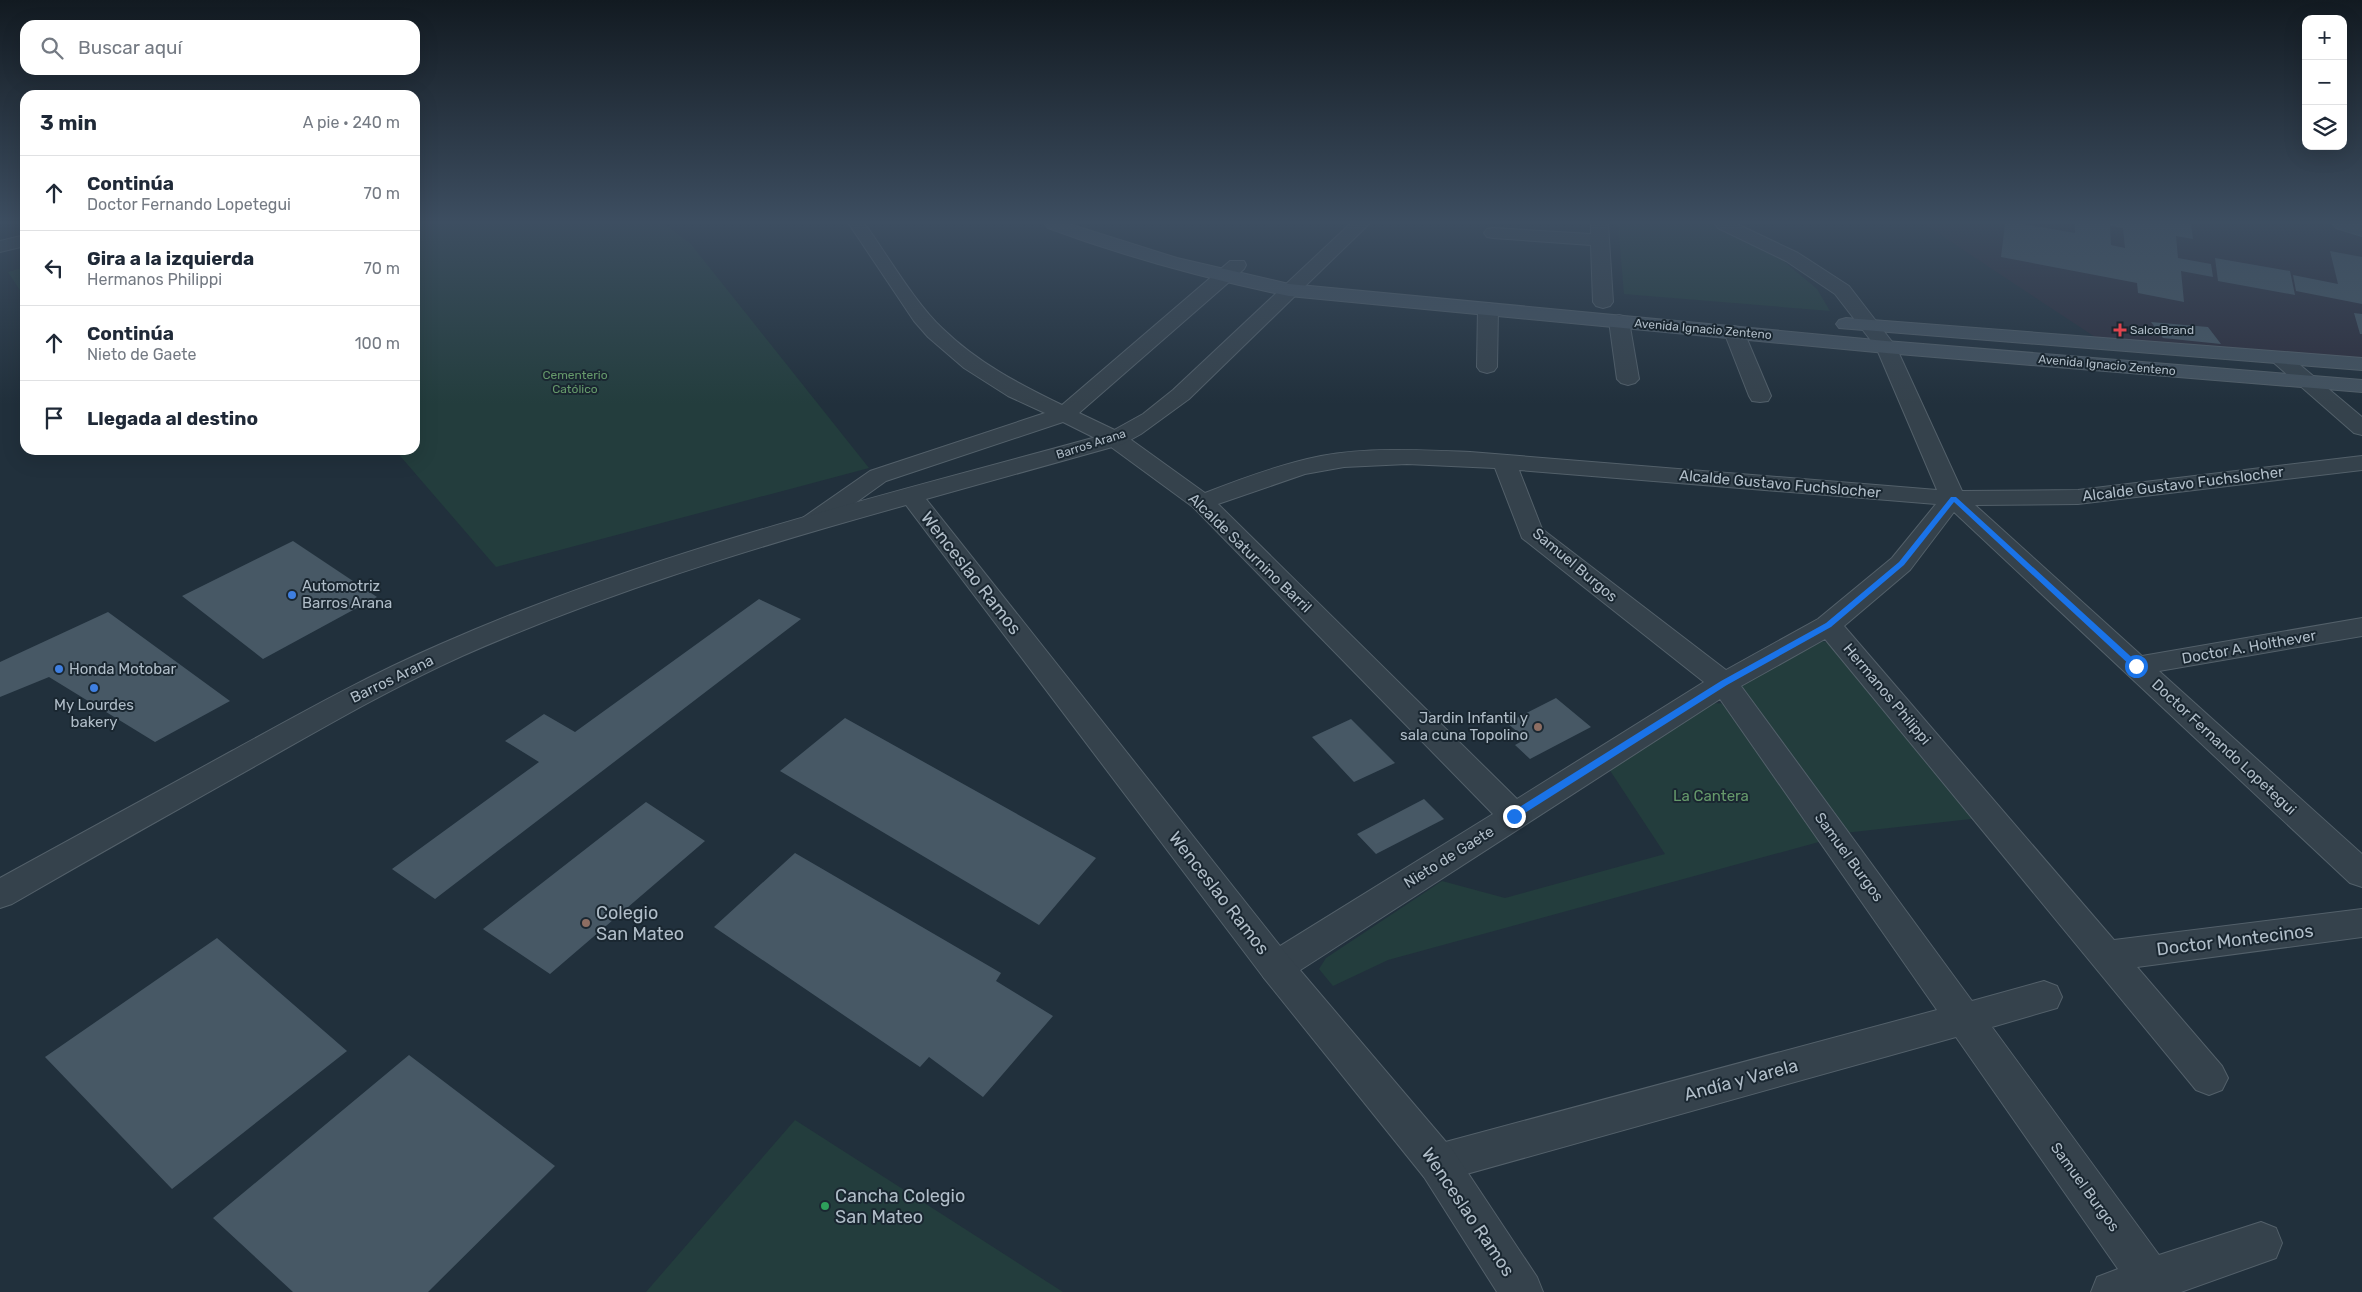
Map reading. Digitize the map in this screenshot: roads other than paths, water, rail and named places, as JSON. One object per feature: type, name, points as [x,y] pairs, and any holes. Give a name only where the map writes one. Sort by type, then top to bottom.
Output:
[{"type":"main road","name":"Avenida Ignacio Zenteno","points":[[1306,284],[1488,309],[1619,322],[1736,320],[1886,347],[2362,386]]},
{"type":"main road","name":"Avenida Ignacio Zenteno","points":[[1317,284],[1603,302],[1683,309]]},
{"type":"main road","name":"Avenida Ignacio Zenteno","points":[[1832,323],[2362,364]]},
{"type":"main road","points":[[2144,348],[2162,370]]},
{"type":"street","name":"Alcalde Saturnino Barril","points":[[898,284],[920,317],[935,333],[971,364],[992,378],[1115,439],[1202,502],[1514,816]]},
{"type":"street","name":"Barros Arana","points":[[810,524],[878,476],[1065,414],[1216,284]]},
{"type":"street","name":"Barros Arana","points":[[0,894],[404,671],[498,631],[619,584],[702,556],[1115,439],[1147,422],[1176,401],[1295,284]]},
{"type":"street","points":[[1602,284],[1603,302]]},
{"type":"street","points":[[1828,625],[1901,564],[1953,498],[1886,347],[1872,326],[1842,290],[1833,284]]},
{"type":"street","points":[[1487,367],[1488,309]]},
{"type":"street","points":[[1736,320],[1760,396]]},
{"type":"street","points":[[1619,322],[1628,379]]},
{"type":"street","points":[[2280,358],[2362,428]]},
{"type":"street","name":"Alcalde Gustavo Fuchslocher","points":[[1202,502],[1302,467],[1335,462],[1410,457],[1504,462],[1953,498],[2078,497],[2362,463]]},
{"type":"street","name":"Samuel Burgos","points":[[1504,462],[1531,533],[1724,683],[2156,1286]]},
{"type":"street","name":"Wenceslao Ramos","points":[[912,497],[1276,966],[1438,1164],[1522,1292]]},
{"type":"street","name":"Doctor Fernando Lopetegui","points":[[1953,498],[2362,874]]},
{"type":"street","name":"Nieto de Gaete","points":[[1276,966],[1724,683],[1828,625]]},
{"type":"street","name":"Hermanos Philippi","points":[[1828,625],[2208,1078]]},
{"type":"street","name":"Doctor A. Holthever","points":[[2136,666],[2362,627]]},
{"type":"street","name":"Doctor Montecinos","points":[[2107,956],[2362,923]]},
{"type":"street","name":"Andía y Varela","points":[[1438,1164],[2044,997]]},
{"type":"street","points":[[2112,1292],[2156,1286],[2261,1243]]},
{"type":"place","name":"SalcoBrand","points":[[2120,330]]},
{"type":"place","name":"Automotriz Barros Arana","points":[[292,595]]},
{"type":"place","name":"Honda Motobar","points":[[59,669]]},
{"type":"place","name":"My Lourdes bakery","points":[[94,688]]},
{"type":"place","name":"Jardin Infantil y sala cuna Topolino","points":[[1538,727]]},
{"type":"place","name":"Colegio San Mateo","points":[[586,923]]},
{"type":"place","name":"Cancha Colegio San Mateo","points":[[825,1206]]},
{"type":"park label","name":"Cementerio Católico","points":[[575,382]]},
{"type":"park label","name":"La Cantera","points":[[1711,796]]}]
